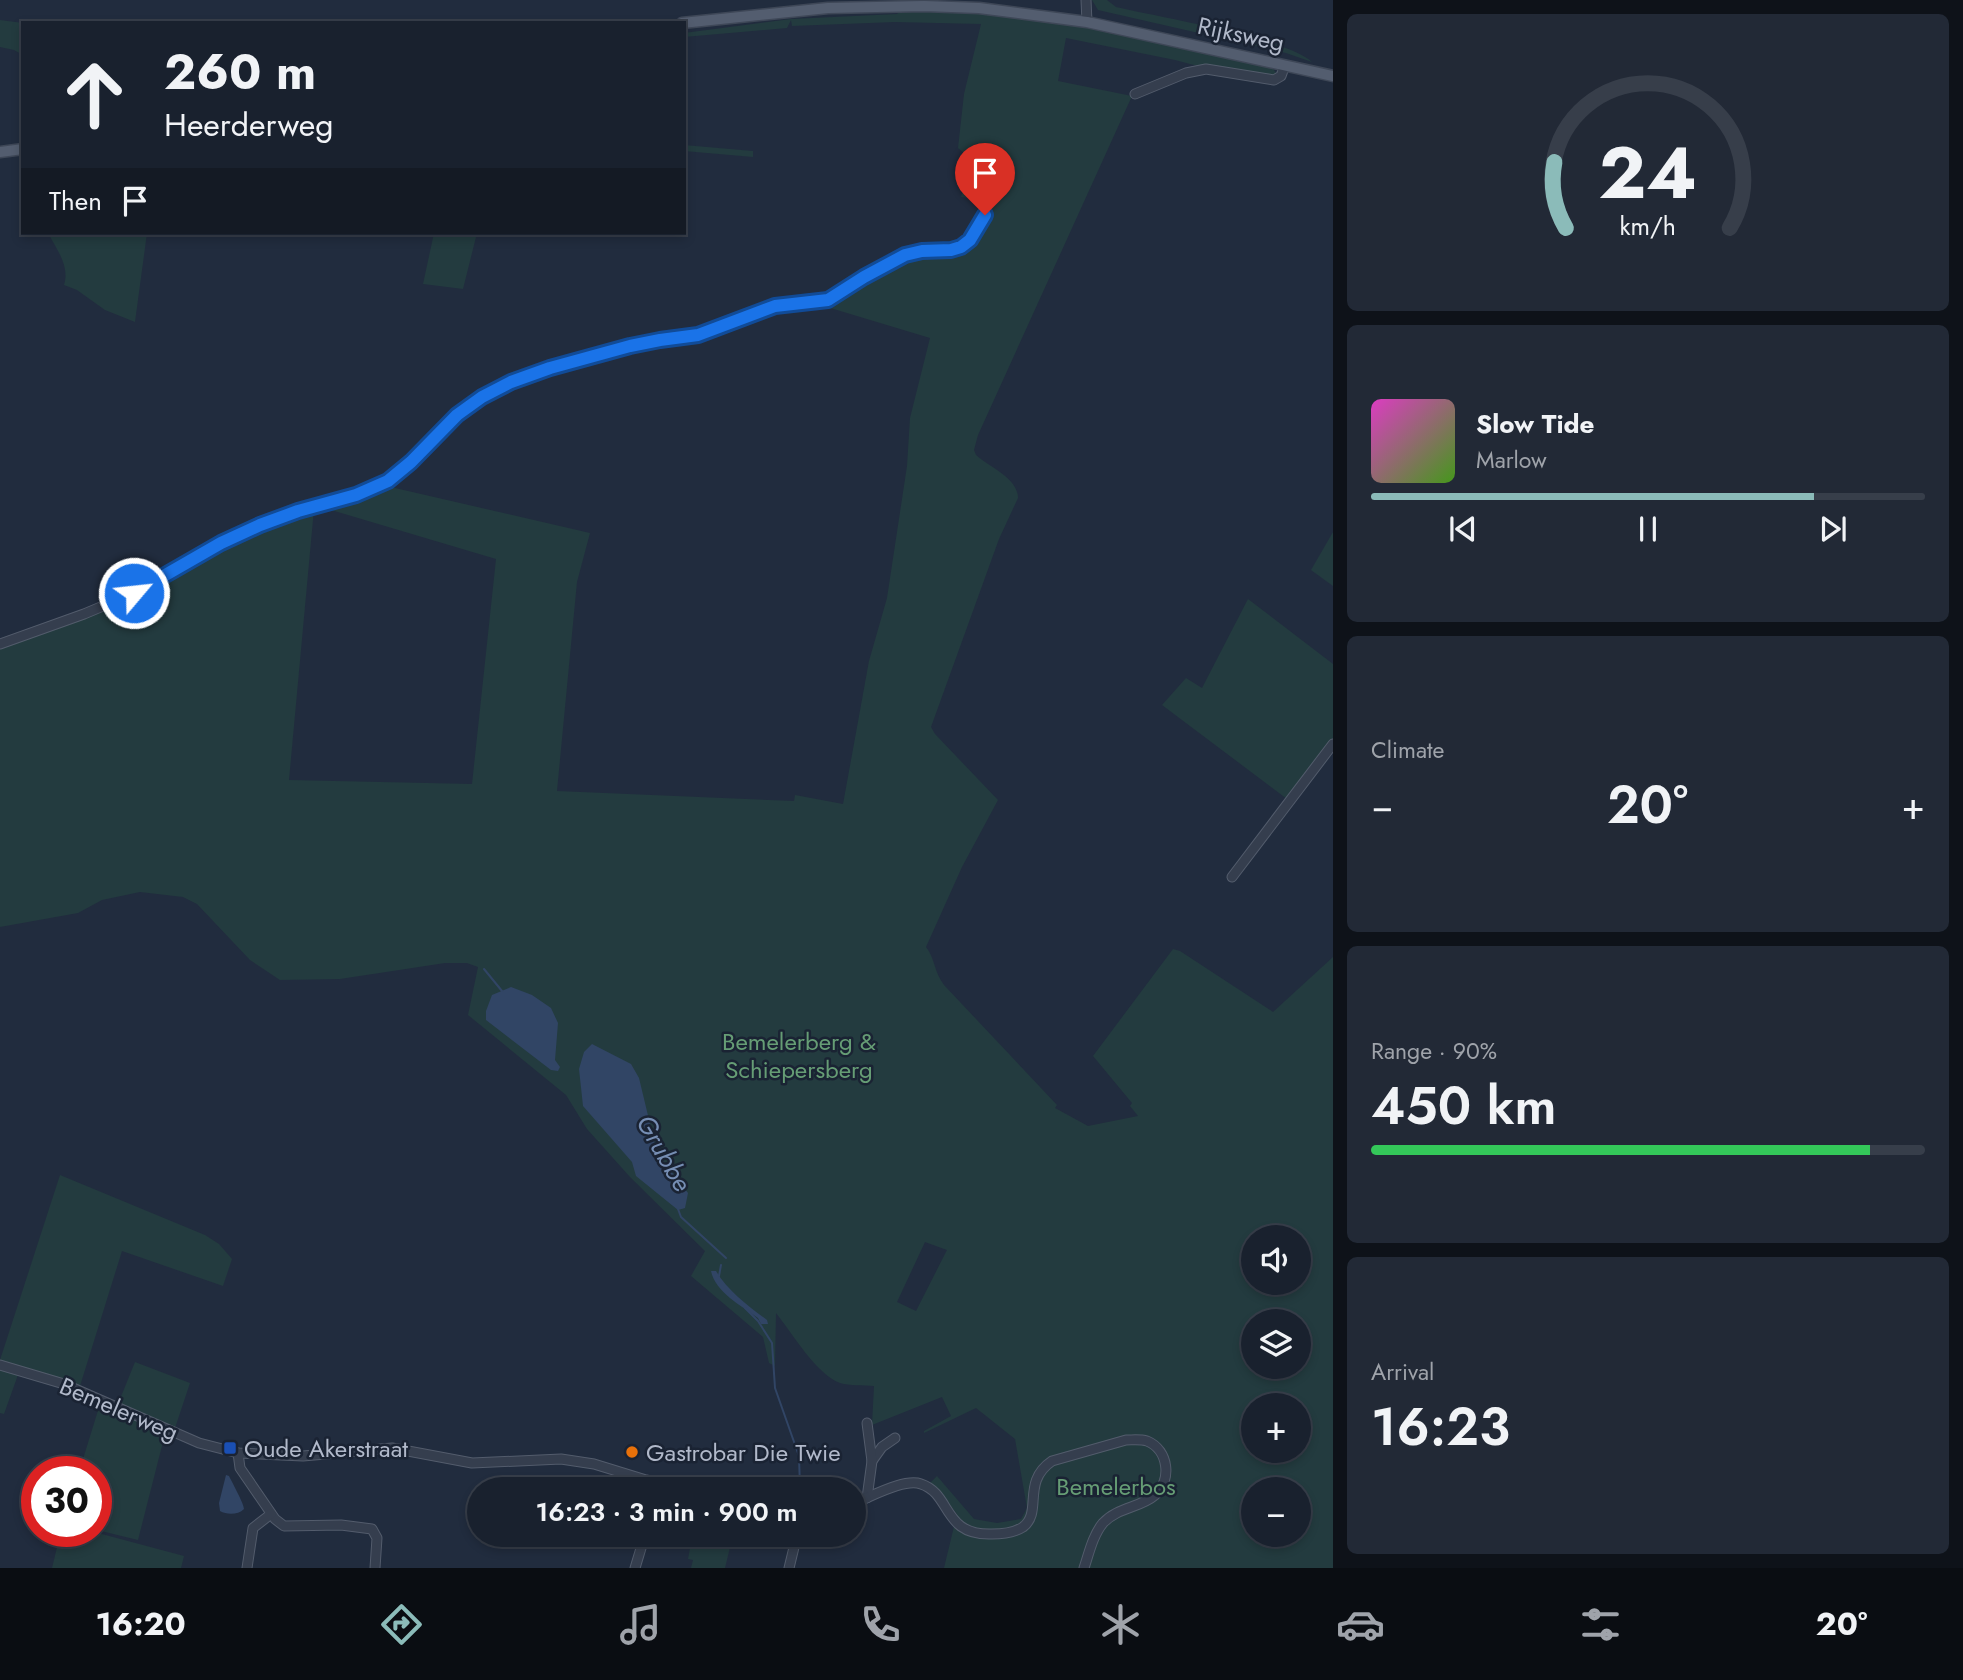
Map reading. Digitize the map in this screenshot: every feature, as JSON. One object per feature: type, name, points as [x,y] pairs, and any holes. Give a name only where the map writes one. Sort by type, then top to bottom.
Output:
[{"type":"main road","name":"Rijksweg","points":[[686,23],[828,8],[979,8],[1087,22],[1333,76]]},
{"type":"main road","points":[[0,152],[21,149]]},
{"type":"street","points":[[1086,0],[1087,22]]},
{"type":"street","points":[[1135,94],[1180,75],[1206,69],[1274,80],[1280,76],[1285,65]]},
{"type":"street","points":[[0,644],[134,593],[233,537],[270,521],[348,498],[383,483],[411,462],[457,415],[482,397],[511,382],[550,368],[630,346],[698,335],[775,306],[822,303],[905,255],[961,247],[970,240],[982,220],[998,169]]},
{"type":"street","points":[[1232,877],[1333,744]]},
{"type":"street","name":"Bemelerweg","points":[[0,1365],[54,1380],[190,1440],[238,1453]]},
{"type":"street","points":[[867,1423],[872,1461],[867,1498],[906,1483],[922,1484],[931,1490],[959,1526],[969,1532],[982,1534],[1009,1533],[1029,1521],[1037,1478],[1042,1469],[1052,1461],[1126,1440],[1147,1441],[1158,1449],[1164,1459],[1166,1472],[1162,1486],[1152,1498],[1117,1512],[1104,1522],[1094,1539],[1084,1568]]},
{"type":"street","points":[[872,1461],[887,1442],[895,1438]]},
{"type":"street","points":[[375,1568],[377,1538],[376,1533],[369,1527],[286,1526],[271,1514],[239,1466],[238,1453],[303,1456],[392,1448],[472,1463],[554,1459],[575,1461],[624,1477]]},
{"type":"street","points":[[247,1568],[253,1528],[271,1514]]},
{"type":"street","points":[[635,1568],[641,1547]]},
{"type":"street","points":[[789,1568],[794,1547]]},
{"type":"green space","points":[[1092,0],[1107,0],[1116,7],[1250,37],[1299,53],[1312,62],[1286,53],[1098,10]]},
{"type":"green space","points":[[903,9],[985,13],[1061,22],[1271,66],[1276,73],[1286,75],[1279,79],[1220,72],[1066,38],[1058,81],[1132,96],[978,435],[974,450],[976,455],[1008,479],[1017,491],[1018,498],[999,539],[931,727],[998,800],[962,867],[926,947],[944,985],[1057,1105],[1055,1108],[1088,1126],[1138,1116],[1130,1106],[1132,1103],[1093,1056],[1173,949],[1273,1012],[1333,957],[1333,1568],[944,1568],[957,1514],[930,1483],[937,1476],[974,1519],[997,1523],[1021,1519],[1027,1508],[1015,1439],[976,1408],[924,1433],[951,1416],[942,1397],[872,1425],[874,1386],[844,1384],[831,1378],[813,1362],[776,1313],[775,1366],[769,1363],[763,1337],[691,1276],[705,1251],[630,1177],[587,1129],[566,1095],[468,1015],[478,967],[467,963],[445,963],[340,979],[280,980],[250,960],[197,904],[183,897],[140,892],[102,900],[78,913],[0,927],[0,649],[132,598],[230,542],[314,509],[289,780],[472,784],[496,559],[321,507],[382,485],[590,533],[577,582],[557,791],[794,801],[795,795],[843,804],[869,661],[887,598],[907,466],[910,418],[930,338],[827,307],[823,299],[909,247],[960,245],[979,222],[987,200],[961,197],[971,159],[958,148],[964,94],[981,24],[895,22],[792,26],[791,20],[787,28],[686,37],[686,33],[791,19],[897,14]],"holes":[[[925,1242],[947,1250],[916,1311],[897,1302]]]},
{"type":"green space","points":[[0,20],[21,23],[21,54],[0,47]]},
{"type":"green space","points":[[686,145],[753,151],[753,157],[686,151]]},
{"type":"green space","points":[[49,235],[147,235],[135,322],[105,310],[77,290],[64,285],[65,271],[59,252]]},
{"type":"green space","points":[[434,235],[476,235],[463,289],[423,284]]},
{"type":"green space","points":[[1333,532],[1333,586],[1311,570]]},
{"type":"green space","points":[[1248,599],[1333,664],[1333,738],[1287,799],[1162,705],[1186,678],[1202,688]]},
{"type":"green space","points":[[60,1175],[205,1235],[219,1244],[232,1259],[223,1286],[122,1251],[80,1386],[0,1360]]},
{"type":"green space","points":[[135,1362],[190,1383],[175,1428],[118,1404]]},
{"type":"green space","points":[[0,1367],[19,1372],[4,1414],[0,1413]]},
{"type":"green space","points":[[100,1404],[165,1434],[138,1540],[112,1534],[112,1456],[84,1456]]},
{"type":"green space","points":[[112,1537],[184,1556],[181,1568],[52,1568],[57,1547],[112,1547]]},
{"type":"green space","points":[[690,1547],[730,1547],[725,1568],[691,1568],[693,1560],[688,1559]]},
{"type":"water","points":[[511,987],[532,995],[551,1008],[558,1023],[555,1060],[560,1067],[558,1071],[551,1070],[486,1020],[486,1011],[492,995]]},
{"type":"water","points":[[592,1044],[631,1064],[639,1078],[657,1153],[688,1193],[685,1208],[678,1210],[636,1176],[632,1162],[583,1106],[579,1069],[584,1052]]},
{"type":"water","points":[[711,1271],[716,1271],[732,1292],[767,1320],[768,1324],[761,1324],[758,1318],[723,1292]]},
{"type":"water","points":[[226,1475],[244,1506],[242,1511],[229,1514],[220,1511],[219,1503]]},
{"type":"waterway","name":"Grubbe","points":[[484,969],[502,991]]},
{"type":"waterway","name":"Grubbe","points":[[678,1209],[681,1217],[726,1258]]},
{"type":"waterway","name":"Grubbe","points":[[719,1276],[721,1265]]},
{"type":"waterway","points":[[745,1308],[758,1321],[772,1343],[775,1388],[799,1456],[800,1477]]},
{"type":"place","name":"Oude Akerstraat","points":[[230,1448]]},
{"type":"place","name":"Gastrobar Die Twie","points":[[632,1452]]},
{"type":"route","points":[[134,593],[221,543],[260,525],[356,495],[388,481],[411,462],[457,415],[482,397],[511,382],[550,368],[630,346],[688,338],[775,306],[822,303],[905,255],[961,247],[970,240],[985,215]]},
{"type":"park label","name":"Bemelerberg & Schiepersberg","points":[[799,1055]]},
{"type":"park label","name":"Bemelerbos","points":[[1116,1486]]}]
